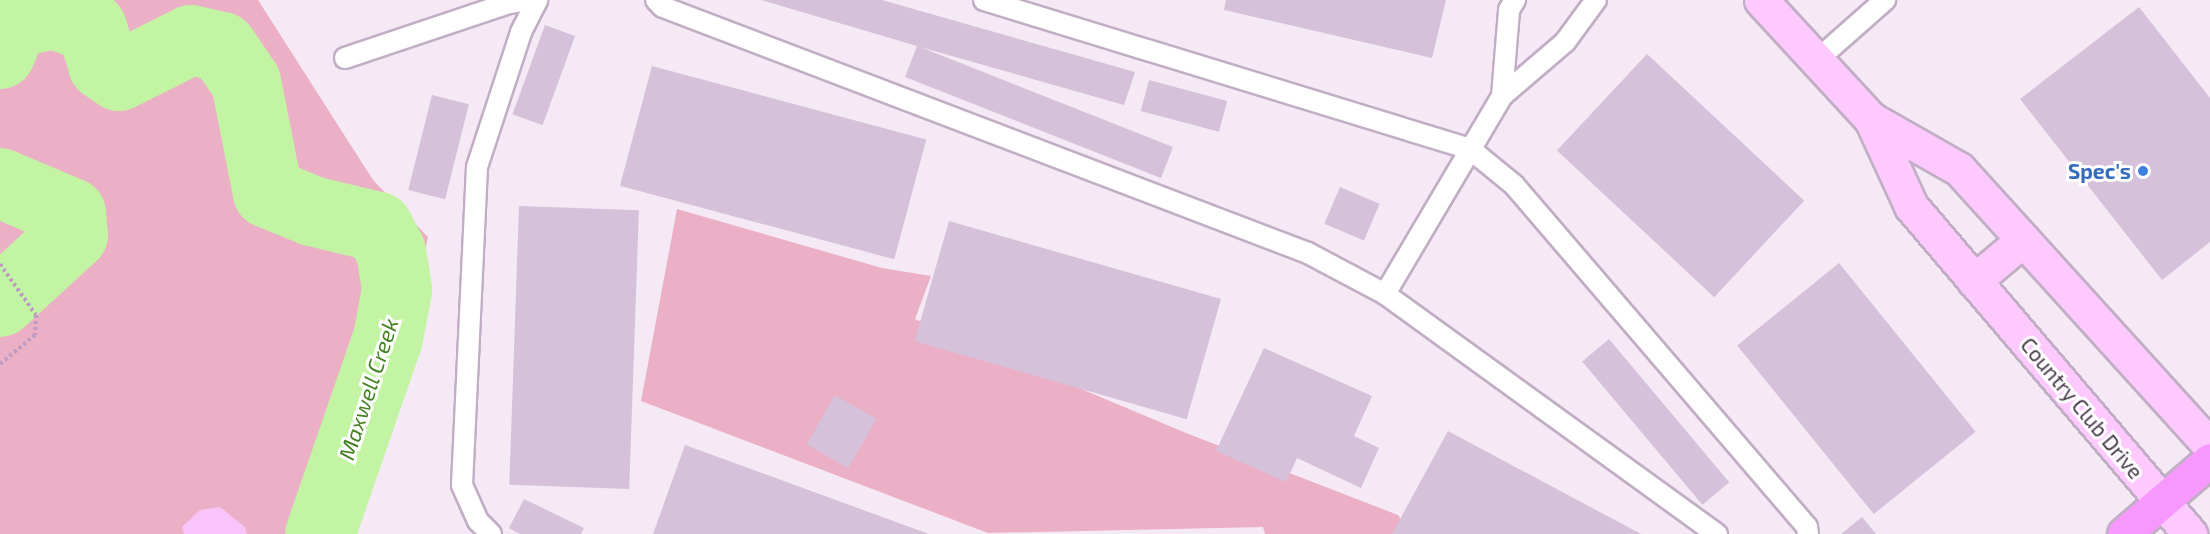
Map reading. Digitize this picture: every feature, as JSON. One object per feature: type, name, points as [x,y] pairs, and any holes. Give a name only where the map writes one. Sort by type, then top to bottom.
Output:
[{"type":"main road","points":[[2124,534],[2210,460]]},
{"type":"street","name":"Country Club Drive","points":[[1761,0],[1871,119],[1911,206],[2190,534]]},
{"type":"street","name":"Country Club Drive","points":[[1871,119],[1959,169],[2210,446]]},
{"type":"street","points":[[1974,281],[2023,240]]},
{"type":"lane","points":[[345,58],[509,3],[528,0]]},
{"type":"lane","points":[[491,534],[478,521],[462,485],[477,167],[521,32],[537,0]]},
{"type":"lane","points":[[656,0],[663,7],[1308,253],[1385,294],[1717,534]]},
{"type":"lane","points":[[984,0],[1470,149],[1514,185],[1807,527],[1808,534]]},
{"type":"lane","points":[[1502,96],[1509,10],[1515,0]]},
{"type":"lane","points":[[1385,294],[1502,96],[1565,42],[1596,0]]},
{"type":"lane","points":[[1817,60],[1886,0]]},
{"type":"path","points":[[0,264],[36,315],[35,336],[0,364]]},
{"type":"shaded area","points":[[0,0],[258,0],[373,180],[428,237],[380,457],[334,534],[0,534]]},
{"type":"shaded area","points":[[677,209],[882,268],[931,276],[915,319],[1186,433],[1398,515],[1410,534],[1265,534],[1263,527],[988,533],[641,401]]},
{"type":"sand","points":[[220,507],[245,527],[247,534],[184,534],[182,527],[200,510]]},
{"type":"building","points":[[761,0],[882,0],[1135,72],[1124,105],[920,47],[1173,147],[1161,178],[905,77],[917,46]]},
{"type":"building","points":[[1226,0],[1446,0],[1432,58],[1224,10]]},
{"type":"building","name":"Spec's","points":[[2139,7],[2210,98],[2210,242],[2162,280],[2020,99]]},
{"type":"building","points":[[545,25],[575,36],[543,125],[513,114]]},
{"type":"building","points":[[1647,54],[1804,201],[1714,297],[1557,151]]},
{"type":"building","points":[[652,66],[926,140],[894,259],[620,186]]},
{"type":"building","points":[[1149,80],[1227,101],[1219,132],[1141,111]]},
{"type":"building","points":[[432,95],[469,104],[445,199],[408,190]]},
{"type":"building","points":[[1340,187],[1380,204],[1364,241],[1324,224]]},
{"type":"building","points":[[519,206],[639,210],[629,489],[509,485]]},
{"type":"building","points":[[949,221],[1221,299],[1187,419],[915,341]]},
{"type":"building","points":[[1839,263],[1976,432],[1874,514],[1737,345]]},
{"type":"building","points":[[1609,339],[1729,482],[1702,505],[1582,361]]},
{"type":"building","points":[[1264,348],[1372,396],[1354,436],[1379,448],[1361,488],[1297,458],[1286,482],[1216,451]]},
{"type":"building","points":[[835,395],[877,419],[848,468],[806,444]]},
{"type":"building","points":[[1448,431],[1641,534],[1392,534]]},
{"type":"building","points":[[685,445],[929,534],[653,534]]},
{"type":"building","points":[[524,499],[584,528],[581,534],[520,534],[509,528]]},
{"type":"building","points":[[1862,517],[1876,534],[1841,534]]},
{"type":"waterway","name":"Maxwell Creek","points":[[0,54],[13,23],[54,14],[92,28],[103,65],[119,76],[191,40],[222,47],[246,82],[268,193],[312,211],[378,227],[391,251],[397,290],[388,338],[320,534]]},
{"type":"waterway","name":"Maxwell Creek","points":[[0,183],[71,213],[73,235],[0,302]]},
{"type":"place","name":"Spec's","points":[[2143,171]]}]
